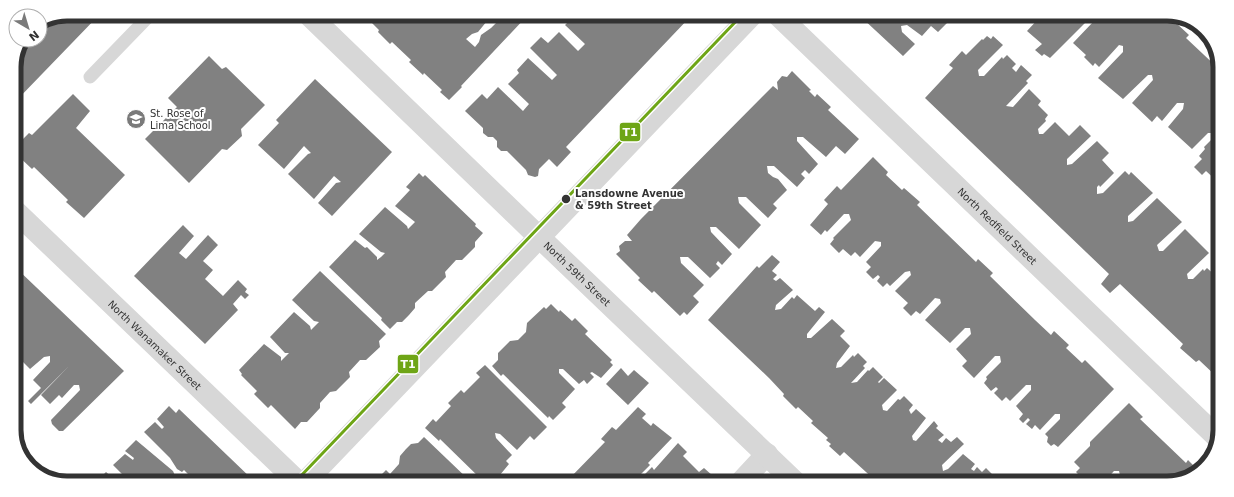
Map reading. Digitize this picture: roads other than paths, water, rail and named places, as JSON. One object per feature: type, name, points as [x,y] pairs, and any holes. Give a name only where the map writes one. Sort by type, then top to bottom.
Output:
[{"type":"street","name":"North 59th Street","points":[[314,21],[789,476]]},
{"type":"street","points":[[311,476],[746,21]]},
{"type":"street","name":"North Redfield Street","points":[[784,21],[1213,433]]},
{"type":"street","name":"North Wanamaker Street","points":[[21,217],[292,476]]},
{"type":"street","points":[[747,476],[767,454]]},
{"type":"lane","points":[[90,77],[144,21]]},
{"type":"place","name":"St. Rose of Lima School","points":[[136,119]]},
{"type":"place","name":"Lansdowne Avenue & 59th Street","points":[[566,199]]}]
